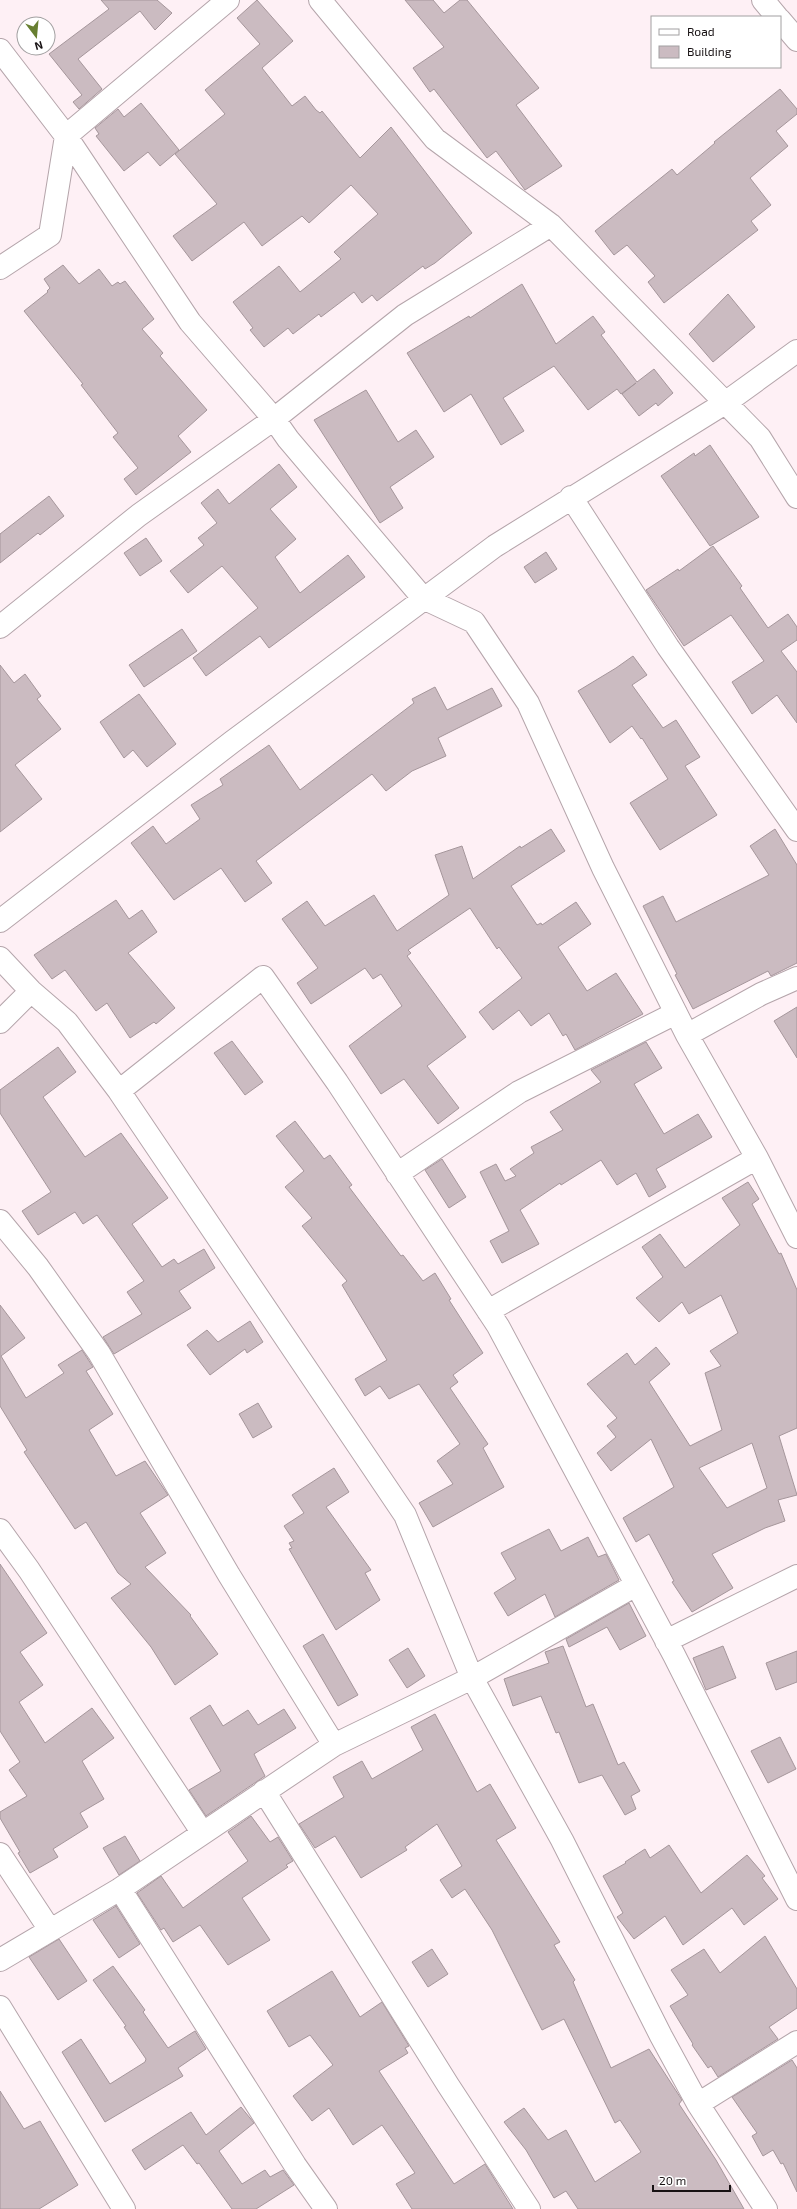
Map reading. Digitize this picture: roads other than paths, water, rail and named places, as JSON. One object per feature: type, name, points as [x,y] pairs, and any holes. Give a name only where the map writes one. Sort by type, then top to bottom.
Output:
[{"type":"street","points":[[0,268],[50,235],[66,136],[228,0]]},
{"type":"street","points":[[320,0],[435,138],[551,225],[760,438],[797,497]]},
{"type":"street","points":[[763,0],[776,16]]},
{"type":"street","points":[[781,21],[797,40]]},
{"type":"street","points":[[0,50],[66,136],[190,322],[274,419],[288,439],[423,598],[474,622],[528,703],[603,868],[687,1035],[757,1158],[797,1237]]},
{"type":"street","points":[[0,627],[139,515],[274,419],[405,315],[551,225]]},
{"type":"street","points":[[0,921],[423,598],[495,546],[571,497],[725,403],[797,351]]},
{"type":"street","points":[[571,497],[668,647],[797,830]]},
{"type":"street","points":[[0,958],[32,991],[66,1022],[119,1092],[405,1514],[472,1678],[562,1840],[661,2036],[698,2104],[766,2209]]},
{"type":"street","points":[[119,1092],[263,977],[337,1082],[498,1326],[666,1641],[797,1898]]},
{"type":"street","points":[[687,1035],[761,994],[797,978]]},
{"type":"street","points":[[0,1022],[32,991]]},
{"type":"street","points":[[397,1174],[519,1092],[676,1013]]},
{"type":"street","points":[[488,1311],[757,1158]]},
{"type":"street","points":[[0,1222],[38,1267],[99,1353],[229,1575],[334,1745]]},
{"type":"street","points":[[0,1530],[29,1570],[202,1832]]},
{"type":"street","points":[[666,1641],[797,1576]]},
{"type":"street","points":[[0,1960],[120,1890],[202,1832],[334,1745],[472,1678],[636,1586]]},
{"type":"street","points":[[264,1791],[448,2085],[529,2209]]},
{"type":"street","points":[[0,1854],[50,1930]]},
{"type":"street","points":[[120,1890],[296,2165],[326,2209]]},
{"type":"street","points":[[0,2007],[124,2209]]},
{"type":"street","points":[[698,2104],[797,2042]]}]
